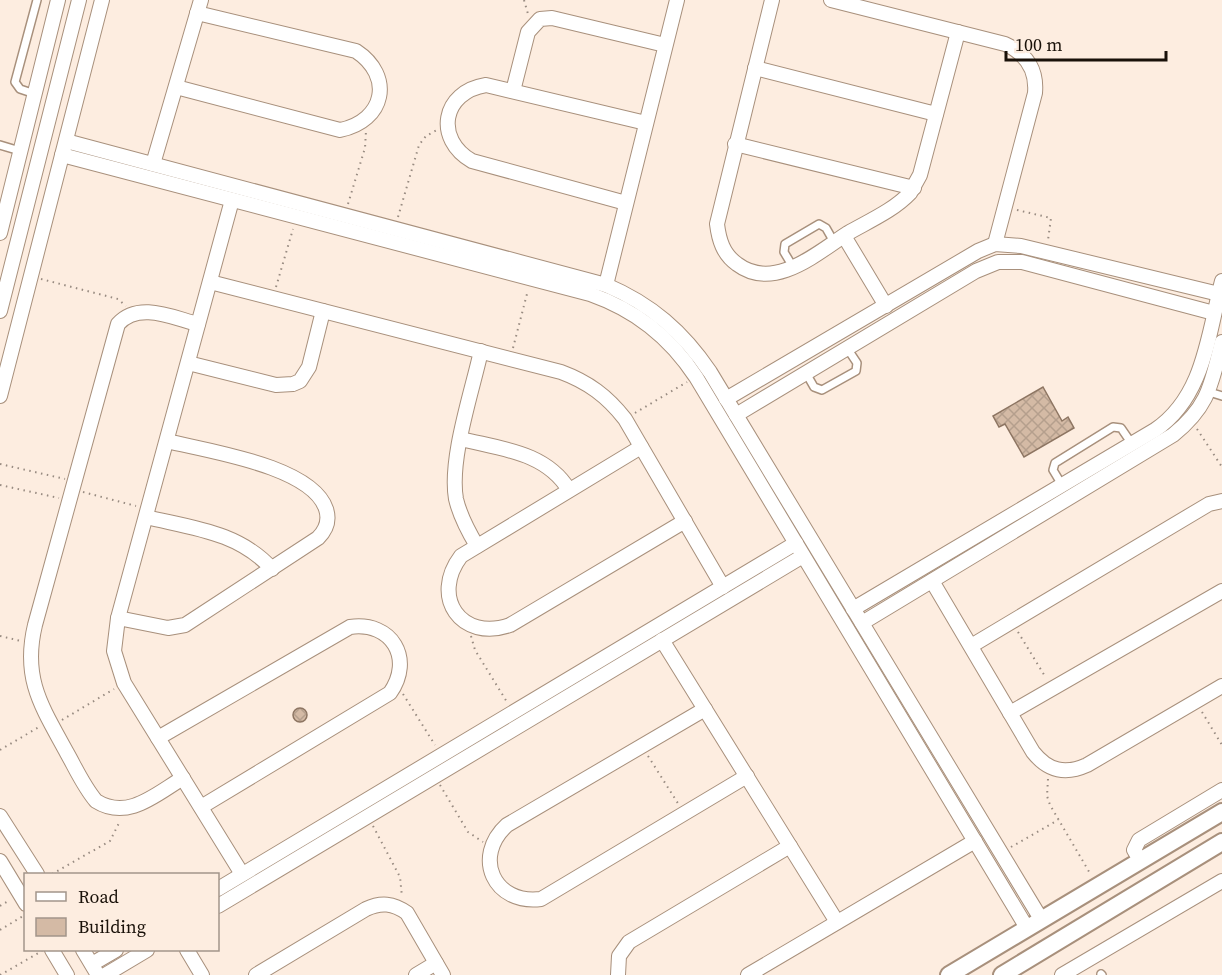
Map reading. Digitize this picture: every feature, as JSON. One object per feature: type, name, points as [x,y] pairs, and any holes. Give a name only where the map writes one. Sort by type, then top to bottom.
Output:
[{"type":"street","points":[[0,233],[58,0]]},
{"type":"street","points":[[0,311],[79,0]]},
{"type":"street","points":[[0,396],[102,0]]},
{"type":"street","points":[[606,285],[676,0]]},
{"type":"street","points":[[772,0],[717,224],[723,249],[737,264],[754,273],[768,274],[793,267],[902,200],[914,188],[920,176],[958,32]]},
{"type":"street","points":[[831,0],[1015,48],[1029,63],[1034,72],[1035,93],[995,244]]},
{"type":"street","points":[[153,164],[199,6],[357,51],[374,67],[380,90],[378,103],[363,122],[340,130],[328,129],[176,87]]},
{"type":"street","points":[[513,90],[528,32],[534,22],[552,18],[665,45]]},
{"type":"street","points":[[755,68],[936,114]]},
{"type":"street","points":[[626,203],[472,161],[455,148],[448,128],[452,107],[466,91],[486,85],[646,123]]},
{"type":"street","points":[[66,141],[606,285],[641,302],[673,326],[699,356],[736,415],[1001,853],[1034,924]]},
{"type":"street","points":[[735,144],[914,188]]},
{"type":"street","points":[[62,155],[590,294],[626,309],[665,338],[696,377],[975,841],[1034,924]]},
{"type":"street","points":[[232,200],[118,618],[114,651],[124,683],[243,874]]},
{"type":"street","points":[[839,239],[886,306]]},
{"type":"street","points":[[726,399],[978,251],[995,244],[1013,244],[1220,288],[1197,381],[1186,400],[1164,424],[853,609]]},
{"type":"street","points":[[736,415],[976,271],[1004,261],[1022,262],[1214,313]]},
{"type":"street","points":[[10,271],[31,276]]},
{"type":"street","points":[[210,282],[481,351],[576,378],[603,395],[625,419],[723,587]]},
{"type":"street","points":[[188,363],[276,385],[300,381],[309,367],[323,311]]},
{"type":"street","points":[[183,778],[137,806],[120,810],[104,806],[90,795],[35,691],[31,675],[31,643],[115,331],[123,318],[130,314],[146,312],[198,324]]},
{"type":"street","points":[[862,623],[1163,442],[1216,394],[1222,345]]},
{"type":"street","points":[[477,546],[464,523],[456,497],[455,470],[481,351]]},
{"type":"street","points":[[461,439],[537,459],[556,472],[569,490]]},
{"type":"street","points":[[118,618],[168,628],[185,626],[323,533],[328,519],[327,512],[318,496],[303,482],[286,472],[166,441]]},
{"type":"street","points":[[641,447],[461,556],[452,567],[448,580],[448,594],[452,607],[460,618],[471,626],[483,630],[497,630],[510,626],[685,521]]},
{"type":"street","points":[[971,646],[1209,504],[1222,501]]},
{"type":"street","points":[[147,513],[234,540],[255,552],[272,569]]},
{"type":"street","points":[[219,888],[434,775],[535,707],[796,543]]},
{"type":"street","points":[[219,905],[361,814],[442,755],[513,712],[535,707],[662,640],[804,556]]},
{"type":"street","points":[[932,581],[1033,752],[1041,762],[1052,769],[1076,770],[1087,765],[1222,686]]},
{"type":"street","points":[[1010,713],[1222,591]]},
{"type":"street","points":[[158,738],[350,627],[373,627],[392,640],[401,661],[396,684],[381,700],[201,807]]},
{"type":"street","points":[[662,640],[837,922]]},
{"type":"street","points":[[705,710],[507,825],[492,842],[489,865],[499,886],[518,898],[541,899],[747,776]]},
{"type":"street","points":[[1140,860],[1134,850],[1138,840],[1222,790]]},
{"type":"street","points":[[949,975],[1222,812]]},
{"type":"street","points":[[0,816],[36,873]]},
{"type":"street","points":[[748,975],[975,841]]},
{"type":"street","points":[[1002,975],[1222,842]]},
{"type":"street","points":[[618,975],[619,956],[629,942],[790,846]]},
{"type":"street","points":[[0,861],[24,901]]},
{"type":"street","points":[[1062,975],[1222,881]]},
{"type":"street","points":[[256,975],[374,905],[391,904],[406,914],[439,969],[416,975]]},
{"type":"street","points":[[53,951],[68,975]]},
{"type":"street","points":[[84,951],[95,969],[115,951]]},
{"type":"street","points":[[105,975],[145,951]]},
{"type":"street","points":[[188,951],[202,975]]},
{"type":"lane","points":[[35,94],[20,89],[15,82],[37,0]]},
{"type":"lane","points":[[0,145],[20,151]]},
{"type":"lane","points":[[793,267],[784,252],[785,244],[819,224],[839,239]]},
{"type":"lane","points":[[806,373],[814,387],[822,390],[856,371],[857,363],[847,348]]},
{"type":"lane","points":[[1062,485],[1053,470],[1055,463],[1113,427],[1121,428],[1132,444]]},
{"type":"path","points":[[524,0],[524,8],[534,22]]},
{"type":"path","points":[[345,215],[365,148],[363,122]]},
{"type":"path","points":[[395,229],[418,145],[426,136],[448,128]]},
{"type":"path","points":[[1005,208],[1051,218],[1045,252]]},
{"type":"path","points":[[273,298],[297,217]]},
{"type":"path","points":[[31,276],[118,299],[130,314]]},
{"type":"path","points":[[510,359],[531,279]]},
{"type":"path","points":[[625,419],[696,377]]},
{"type":"path","points":[[1191,419],[1222,467]]},
{"type":"path","points":[[0,464],[71,490],[147,513]]},
{"type":"path","points":[[0,485],[71,490]]},
{"type":"path","points":[[1012,622],[1053,689]]},
{"type":"path","points":[[471,626],[475,650],[513,712]]},
{"type":"path","points":[[0,636],[31,643]]},
{"type":"path","points":[[0,750],[124,683]]},
{"type":"path","points":[[396,684],[442,755]]},
{"type":"path","points":[[1196,701],[1222,745]]},
{"type":"path","points":[[642,746],[685,814]]},
{"type":"path","points":[[1052,769],[1048,777],[1047,796],[1097,885]]},
{"type":"path","points":[[434,775],[468,832],[479,840],[492,842]]},
{"type":"path","points":[[54,873],[110,842],[120,821],[120,810]]},
{"type":"path","points":[[361,814],[400,877],[403,889],[400,908]]},
{"type":"path","points":[[1001,853],[1059,820]]},
{"type":"path","points":[[0,930],[24,915]]},
{"type":"path","points":[[0,975],[43,951]]},
{"type":"building","points":[[1043,387],[1062,421],[1068,417],[1074,428],[1024,457],[1005,424],[999,427],[993,416]]},
{"type":"building","points":[[300,708],[305,710],[307,715],[305,720],[300,722],[295,720],[293,715],[295,710]]}]
